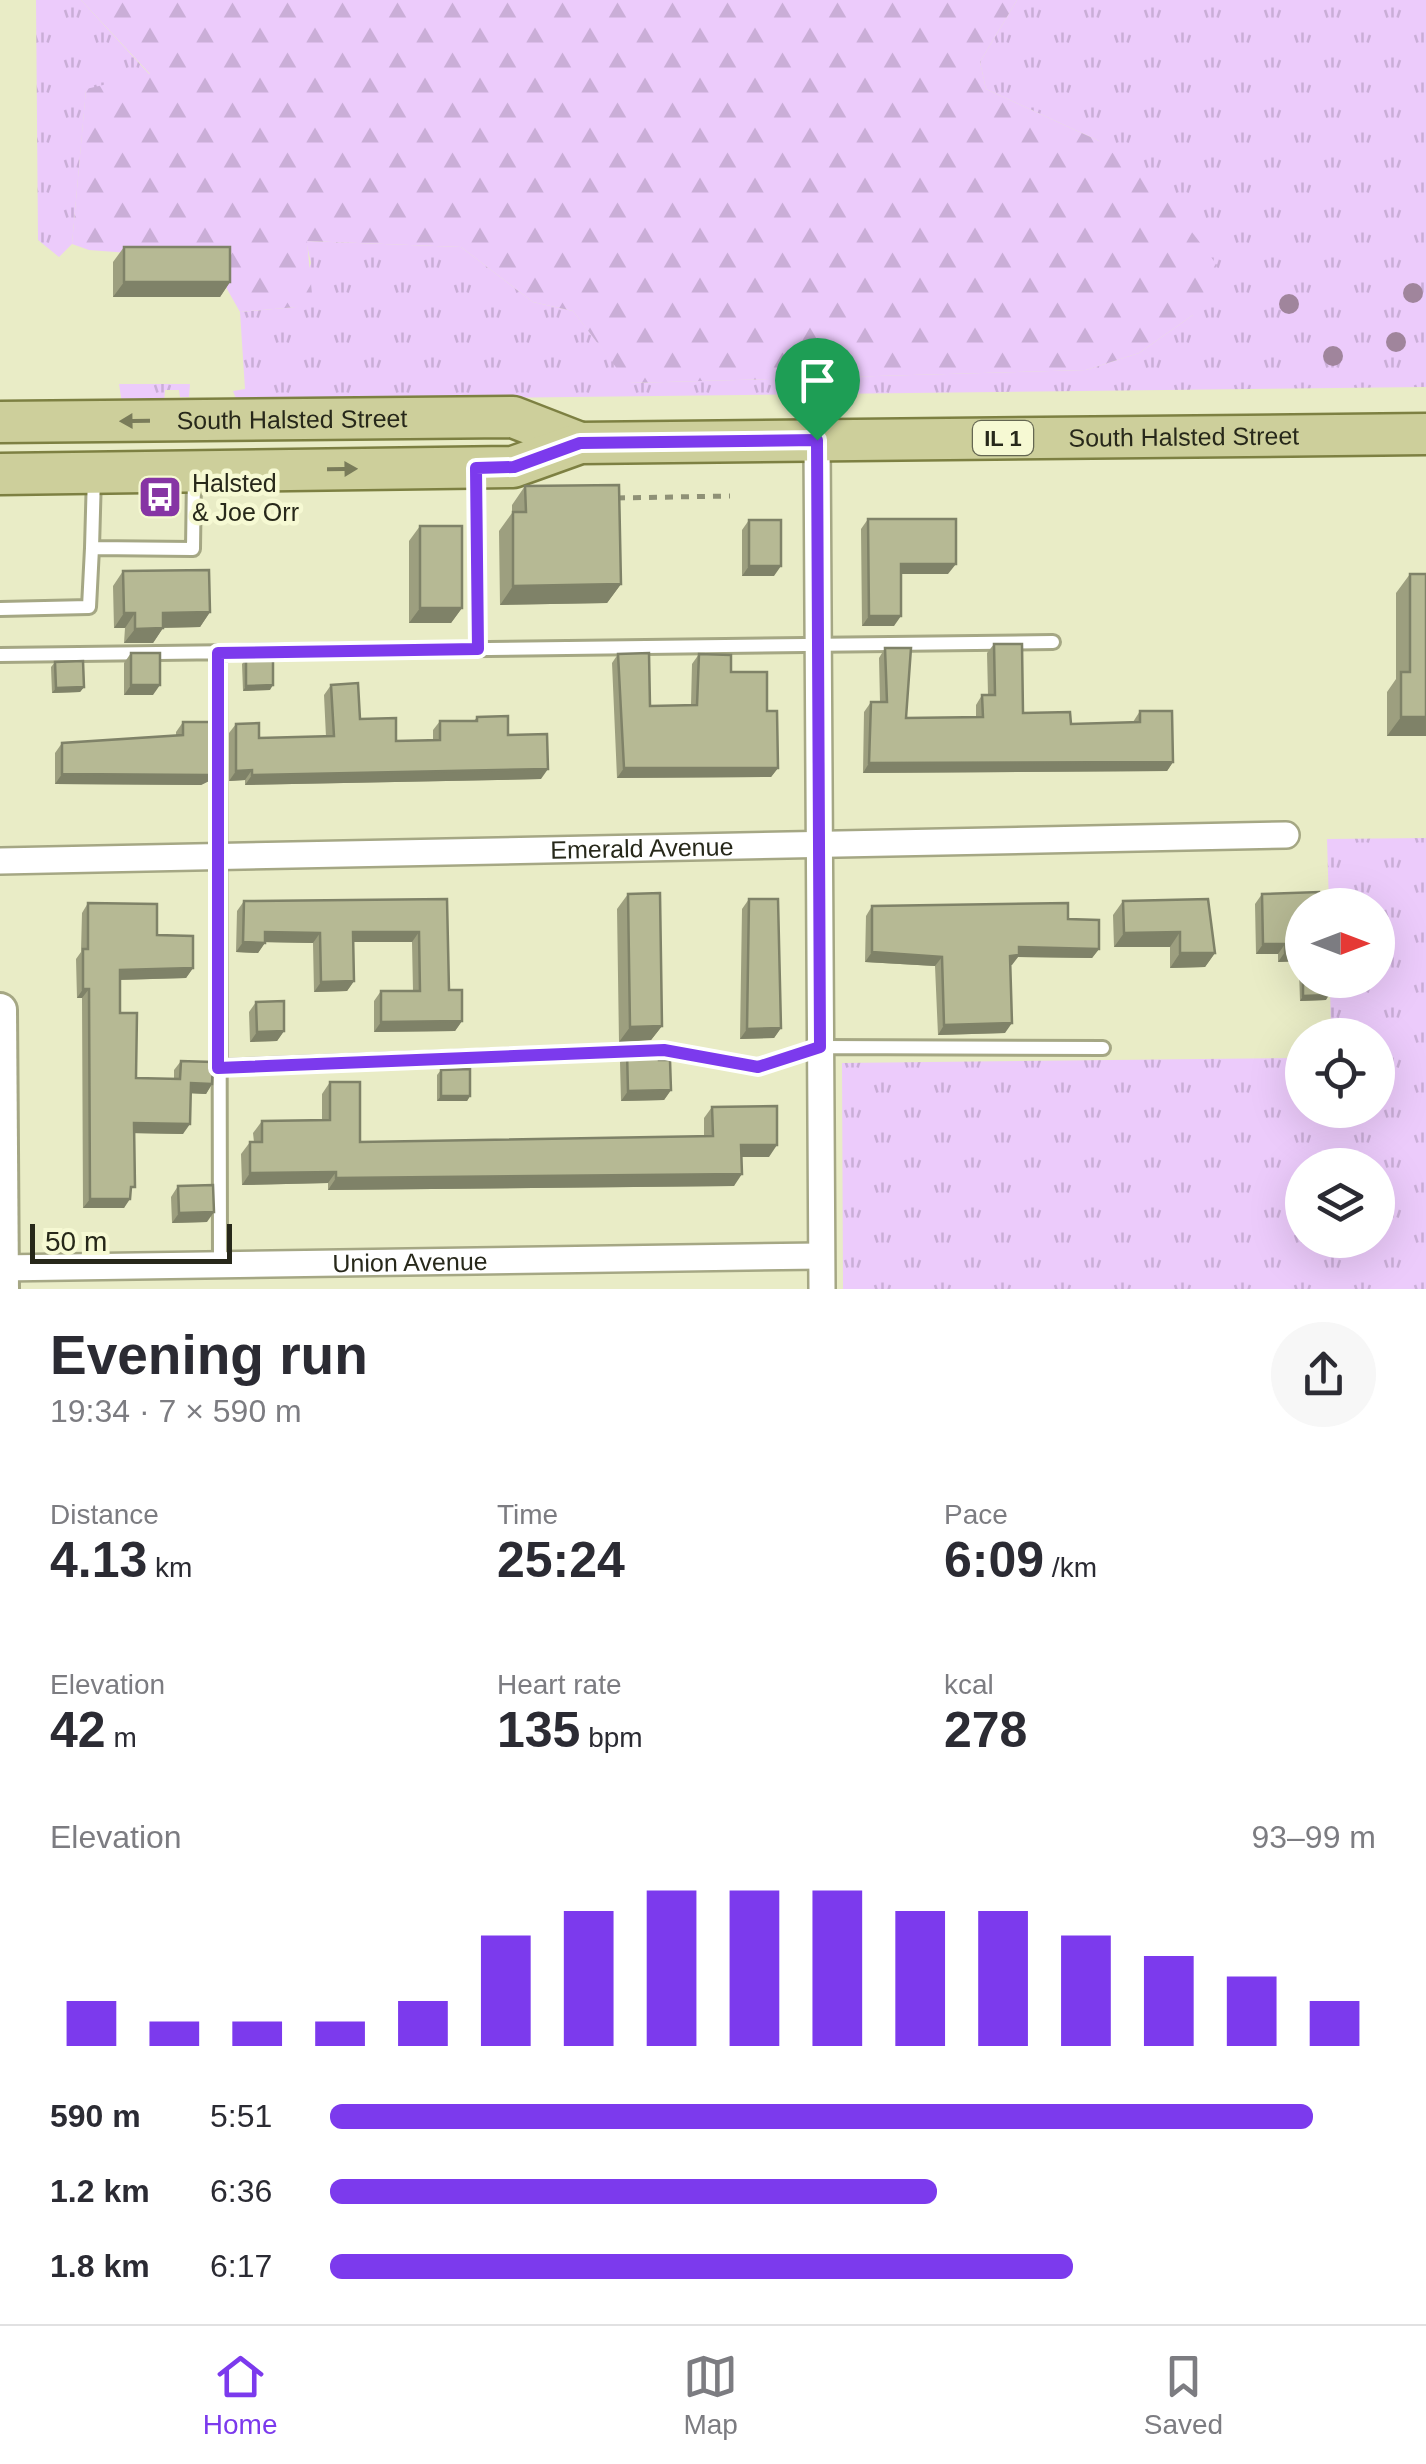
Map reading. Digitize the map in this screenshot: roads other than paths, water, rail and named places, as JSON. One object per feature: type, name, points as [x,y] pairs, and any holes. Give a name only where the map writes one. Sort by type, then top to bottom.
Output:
[{"type":"main road","name":"South Halsted Street","points":[[0,422],[512,417],[580,443]]},
{"type":"main road","name":"South Halsted Street","points":[[0,474],[514,467],[580,443],[1426,434]]},
{"type":"street","points":[[817,440],[822,1289]]},
{"type":"street","name":"Emerald Avenue","points":[[0,861],[1286,835]]},
{"type":"street","points":[[0,1010],[1,1275]]},
{"type":"street","name":"Union Avenue","points":[[1,1275],[822,1256]]},
{"type":"lane","points":[[476,468],[478,649]]},
{"type":"lane","points":[[92,548],[193,549],[194,471]]},
{"type":"lane","points":[[0,609],[89,607],[94,472]]},
{"type":"lane","points":[[0,656],[1053,642]]},
{"type":"lane","points":[[218,653],[220,1267]]},
{"type":"lane","points":[[218,1068],[664,1050],[758,1067],[820,1047],[1103,1048]]},
{"type":"place","name":"Halsted & Joe Orr","points":[[160,497]]}]
